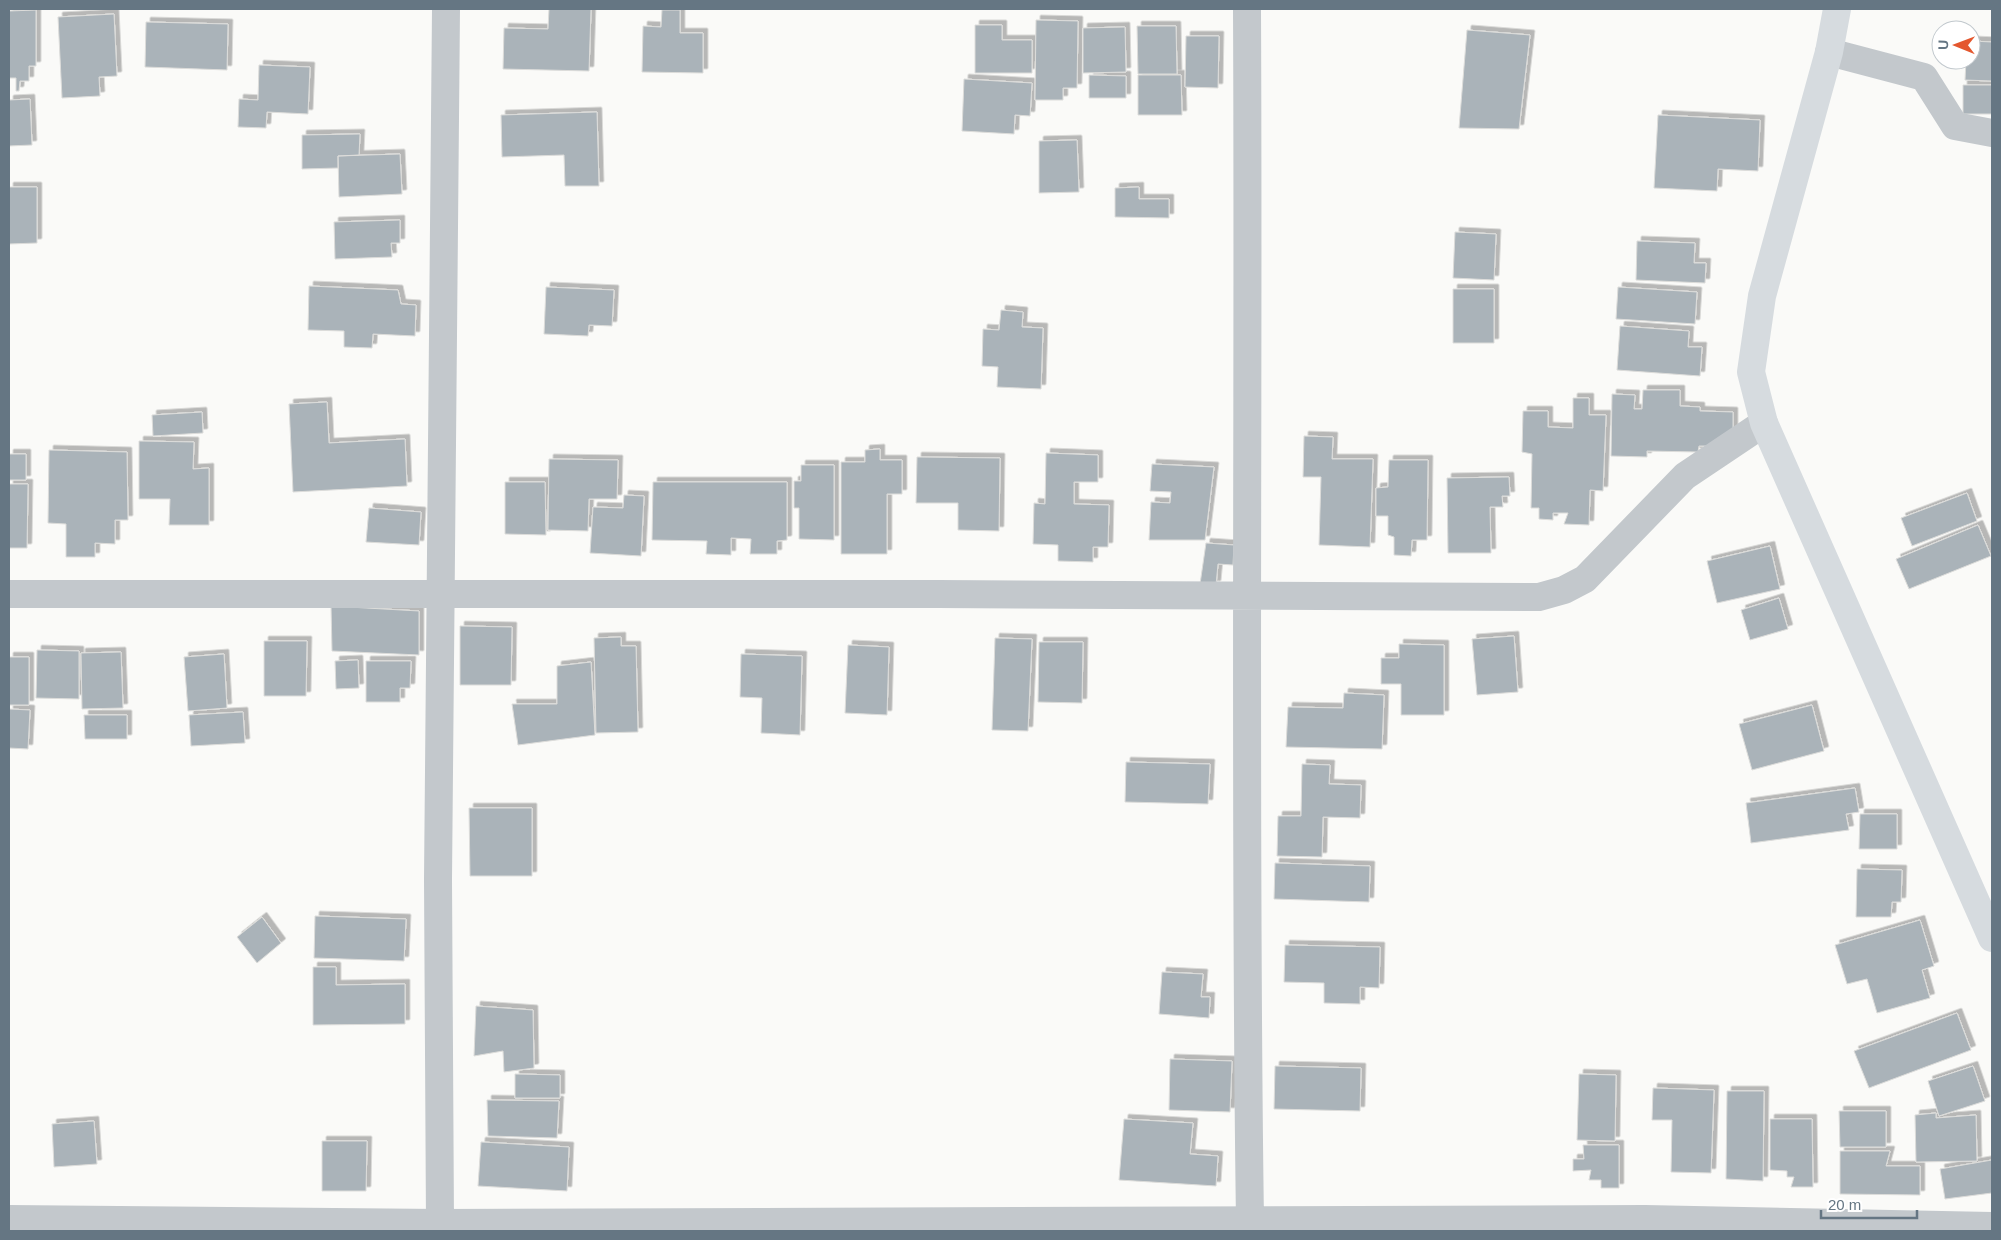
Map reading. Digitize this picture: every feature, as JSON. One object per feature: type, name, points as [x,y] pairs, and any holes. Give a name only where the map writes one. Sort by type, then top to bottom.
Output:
[{"type":"street","points":[[440,1223],[438,870],[446,9]]},
{"type":"street","points":[[1247,9],[1247,984],[1250,1220]]},
{"type":"street","points":[[1837,9],[1829,52],[1762,296],[1751,372],[1764,423],[1992,938]]},
{"type":"street","points":[[1829,52],[1924,78],[1955,126],[1992,133]]},
{"type":"street","points":[[9,594],[938,594],[1539,597],[1564,590],[1585,579],[1685,476],[1764,423]]},
{"type":"street","points":[[9,1219],[440,1223],[1250,1220],[1645,1225],[1992,1226]]},
{"type":"building","points":[[549,9],[591,9],[589,71],[503,69],[504,28],[548,29]]},
{"type":"building","points":[[36,10],[36,66],[29,66],[29,81],[20,81],[19,91],[16,91],[16,78],[9,78],[9,11]]},
{"type":"building","points":[[662,10],[680,10],[680,33],[703,33],[703,73],[642,72],[643,26],[661,27]]},
{"type":"building","points":[[114,14],[117,76],[99,77],[100,96],[62,98],[58,17]]},
{"type":"building","points":[[1036,20],[1078,21],[1077,88],[1063,88],[1063,100],[1035,100]]},
{"type":"building","points":[[146,22],[228,24],[227,70],[145,67]]},
{"type":"building","points":[[975,25],[1002,25],[1002,40],[1032,40],[1032,73],[975,73]]},
{"type":"building","points":[[1137,26],[1176,26],[1177,74],[1138,74]]},
{"type":"building","points":[[1125,27],[1126,72],[1083,73],[1083,28]]},
{"type":"building","points":[[1467,30],[1530,35],[1519,129],[1459,128]]},
{"type":"building","points":[[1186,36],[1219,36],[1218,88],[1185,87]]},
{"type":"building","points":[[1981,41],[1992,42],[1992,81],[1965,80],[1966,70],[1981,70]]},
{"type":"building","points":[[259,65],[310,67],[308,114],[267,112],[266,128],[238,127],[239,99],[258,100]]},
{"type":"building","points":[[1089,75],[1126,76],[1126,98],[1089,98]]},
{"type":"building","points":[[1138,75],[1181,75],[1182,115],[1138,115]]},
{"type":"building","points":[[964,79],[1032,83],[1030,116],[1015,115],[1014,134],[962,131]]},
{"type":"building","points":[[1963,85],[1992,85],[1992,114],[1963,114]]},
{"type":"building","points":[[30,99],[32,145],[9,146],[9,100]]},
{"type":"building","points":[[597,112],[599,186],[565,186],[564,155],[502,157],[501,115]]},
{"type":"building","points":[[1658,115],[1760,120],[1758,171],[1718,169],[1717,191],[1654,188]]},
{"type":"building","points":[[360,134],[359,155],[338,156],[338,168],[302,169],[302,135]]},
{"type":"building","points":[[1077,140],[1079,192],[1039,193],[1039,141]]},
{"type":"building","points":[[400,154],[402,194],[339,197],[338,156]]},
{"type":"building","points":[[9,187],[37,187],[37,243],[9,244]]},
{"type":"building","points":[[1139,187],[1139,199],[1169,199],[1169,218],[1115,217],[1115,188]]},
{"type":"building","points":[[400,220],[400,243],[391,243],[392,257],[335,259],[334,222]]},
{"type":"building","points":[[1455,232],[1496,234],[1494,280],[1453,278]]},
{"type":"building","points":[[1637,241],[1695,243],[1694,263],[1706,263],[1705,283],[1636,280]]},
{"type":"building","points":[[309,286],[398,290],[401,304],[416,305],[415,336],[373,334],[372,348],[344,347],[344,331],[308,330]]},
{"type":"building","points":[[546,287],[614,290],[612,326],[589,325],[588,336],[544,334]]},
{"type":"building","points":[[1618,287],[1697,292],[1695,324],[1616,319]]},
{"type":"building","points":[[1453,289],[1494,289],[1494,343],[1453,343]]},
{"type":"building","points":[[1001,310],[1023,312],[1022,327],[1043,328],[1041,389],[997,387],[998,367],[982,366],[983,329],[999,330]]},
{"type":"building","points":[[1620,326],[1689,331],[1688,347],[1702,347],[1700,376],[1617,370]]},
{"type":"building","points":[[1643,390],[1680,390],[1680,406],[1700,407],[1700,411],[1733,412],[1733,437],[1721,446],[1699,446],[1698,452],[1647,451],[1647,457],[1611,456],[1612,394],[1635,395],[1634,409],[1642,409]]},
{"type":"building","points":[[1573,398],[1589,398],[1589,415],[1606,415],[1603,491],[1590,490],[1589,525],[1564,524],[1568,513],[1553,513],[1553,520],[1539,519],[1539,508],[1531,508],[1532,454],[1522,452],[1523,411],[1548,411],[1548,427],[1573,428]]},
{"type":"building","points":[[327,402],[329,443],[405,439],[407,486],[293,492],[289,404]]},
{"type":"building","points":[[202,412],[203,433],[153,436],[152,415]]},
{"type":"building","points":[[1304,436],[1333,437],[1332,459],[1373,459],[1370,547],[1319,545],[1321,477],[1303,477]]},
{"type":"building","points":[[139,441],[194,442],[193,469],[209,468],[209,525],[169,525],[170,499],[139,499]]},
{"type":"building","points":[[880,449],[880,460],[902,460],[902,494],[887,494],[887,554],[841,554],[841,462],[865,462],[865,450]]},
{"type":"building","points":[[49,450],[127,452],[128,520],[115,520],[115,544],[95,543],[95,557],[66,557],[66,524],[48,523]]},
{"type":"building","points":[[1046,453],[1098,455],[1098,482],[1074,482],[1074,504],[1109,505],[1108,547],[1093,547],[1093,562],[1058,561],[1058,545],[1033,544],[1034,503],[1045,504]]},
{"type":"building","points":[[9,454],[26,454],[26,480],[9,480]]},
{"type":"building","points":[[917,457],[1000,458],[999,531],[958,530],[958,503],[916,503]]},
{"type":"building","points":[[549,459],[618,460],[617,499],[589,499],[588,531],[548,530]]},
{"type":"building","points":[[1389,460],[1428,460],[1427,540],[1412,540],[1411,556],[1394,555],[1394,537],[1388,535],[1388,516],[1376,516],[1376,488],[1388,487]]},
{"type":"building","points":[[1152,464],[1214,467],[1205,540],[1149,540],[1151,502],[1170,503],[1171,492],[1150,491]]},
{"type":"building","points":[[801,465],[834,465],[834,540],[799,539],[799,508],[794,508],[794,481],[801,481]]},
{"type":"building","points":[[1509,477],[1510,496],[1502,496],[1503,507],[1490,507],[1491,553],[1448,553],[1447,478]]},
{"type":"building","points":[[505,482],[545,482],[546,535],[505,534]]},
{"type":"building","points":[[653,482],[787,482],[787,540],[777,541],[777,554],[750,554],[751,539],[731,538],[731,555],[706,554],[707,541],[652,540]]},
{"type":"building","points":[[9,484],[28,484],[27,548],[9,548]]},
{"type":"building","points":[[1967,493],[1977,521],[1912,546],[1901,518]]},
{"type":"building","points":[[624,495],[644,496],[641,556],[590,553],[593,507],[623,508]]},
{"type":"building","points":[[369,508],[421,512],[419,545],[366,542]]},
{"type":"building","points":[[1978,525],[1991,556],[1909,589],[1896,559]]},
{"type":"building","points":[[1206,543],[1234,545],[1233,565],[1218,564],[1216,585],[1200,584]]},
{"type":"building","points":[[1770,546],[1780,589],[1717,603],[1707,561]]},
{"type":"building","points":[[1779,598],[1788,629],[1750,640],[1741,610]]},
{"type":"building","points":[[331,606],[419,611],[419,655],[332,651]]},
{"type":"building","points":[[460,626],[512,627],[511,685],[460,685]]},
{"type":"building","points":[[1514,636],[1518,692],[1477,695],[1472,639]]},
{"type":"building","points":[[621,637],[621,646],[636,646],[638,732],[596,733],[594,638]]},
{"type":"building","points":[[995,638],[1032,639],[1028,731],[992,730]]},
{"type":"building","points":[[264,641],[307,641],[306,696],[264,696]]},
{"type":"building","points":[[1039,642],[1083,642],[1082,703],[1038,702]]},
{"type":"building","points":[[1399,644],[1444,645],[1444,715],[1401,715],[1401,684],[1381,684],[1381,658],[1399,658]]},
{"type":"building","points":[[848,645],[889,647],[887,715],[845,713]]},
{"type":"building","points":[[37,650],[79,651],[79,699],[36,698]]},
{"type":"building","points":[[121,652],[123,708],[82,709],[81,653]]},
{"type":"building","points":[[224,654],[227,708],[188,711],[184,657]]},
{"type":"building","points":[[741,654],[802,656],[800,735],[761,733],[762,698],[740,697]]},
{"type":"building","points":[[9,657],[29,657],[29,705],[9,705]]},
{"type":"building","points":[[358,660],[359,688],[336,689],[335,661]]},
{"type":"building","points":[[366,661],[411,661],[410,688],[400,688],[400,702],[366,702]]},
{"type":"building","points":[[591,662],[595,735],[518,745],[512,704],[557,704],[557,666]]},
{"type":"building","points":[[1344,693],[1384,695],[1382,749],[1286,747],[1288,707],[1343,708]]},
{"type":"building","points":[[1812,705],[1824,751],[1752,770],[1739,724]]},
{"type":"building","points":[[9,709],[30,710],[28,749],[9,748]]},
{"type":"building","points":[[243,712],[245,743],[191,746],[189,715]]},
{"type":"building","points":[[84,715],[127,715],[127,739],[85,739]]},
{"type":"building","points":[[1126,762],[1210,764],[1208,804],[1125,802]]},
{"type":"building","points":[[1302,764],[1330,765],[1329,784],[1361,785],[1360,818],[1323,817],[1322,857],[1277,856],[1278,816],[1301,816]]},
{"type":"building","points":[[1855,788],[1859,812],[1846,814],[1849,830],[1751,843],[1746,803]]},
{"type":"building","points":[[469,808],[532,808],[532,876],[470,876]]},
{"type":"building","points":[[1860,814],[1897,814],[1897,849],[1859,849]]},
{"type":"building","points":[[1275,863],[1370,866],[1369,902],[1274,899]]},
{"type":"building","points":[[1857,869],[1902,870],[1901,902],[1892,902],[1891,917],[1856,917]]},
{"type":"building","points":[[315,916],[406,919],[404,961],[314,958]]},
{"type":"building","points":[[262,917],[281,943],[257,963],[237,937]]},
{"type":"building","points":[[1920,920],[1934,966],[1922,970],[1930,998],[1877,1013],[1867,979],[1847,984],[1835,945]]},
{"type":"building","points":[[1285,945],[1380,947],[1379,988],[1360,987],[1360,1004],[1324,1003],[1324,983],[1284,982]]},
{"type":"building","points":[[313,967],[336,967],[336,985],[405,984],[405,1024],[313,1025]]},
{"type":"building","points":[[1162,972],[1203,974],[1201,997],[1210,997],[1209,1018],[1159,1014]]},
{"type":"building","points":[[476,1006],[533,1010],[534,1068],[504,1072],[503,1051],[474,1056]]},
{"type":"building","points":[[1957,1013],[1971,1050],[1869,1088],[1854,1051]]},
{"type":"building","points":[[1170,1059],[1232,1061],[1230,1112],[1169,1110]]},
{"type":"building","points":[[1275,1066],[1361,1068],[1360,1111],[1274,1109]]},
{"type":"building","points":[[1973,1066],[1985,1101],[1939,1116],[1928,1081]]},
{"type":"building","points":[[515,1074],[560,1075],[560,1098],[515,1098]]},
{"type":"building","points":[[1579,1074],[1616,1075],[1615,1141],[1577,1140]]},
{"type":"building","points":[[1653,1088],[1714,1090],[1711,1173],[1671,1172],[1672,1120],[1652,1120]]},
{"type":"building","points":[[1727,1091],[1764,1091],[1763,1181],[1726,1179]]},
{"type":"building","points":[[487,1100],[559,1101],[557,1138],[488,1136]]},
{"type":"building","points":[[1839,1111],[1886,1111],[1886,1147],[1840,1147]]},
{"type":"building","points":[[1936,1113],[1936,1118],[1976,1115],[1977,1161],[1916,1162],[1915,1115]]},
{"type":"building","points":[[1124,1119],[1193,1123],[1190,1154],[1218,1156],[1216,1186],[1119,1180]]},
{"type":"building","points":[[1770,1119],[1812,1119],[1813,1187],[1791,1187],[1794,1177],[1787,1177],[1787,1171],[1770,1170]]},
{"type":"building","points":[[94,1121],[97,1164],[54,1167],[52,1124]]},
{"type":"building","points":[[322,1141],[367,1141],[366,1191],[322,1191]]},
{"type":"building","points":[[481,1142],[569,1147],[567,1191],[478,1186]]},
{"type":"building","points":[[1583,1145],[1619,1145],[1619,1188],[1601,1188],[1601,1180],[1589,1180],[1591,1170],[1573,1171],[1573,1159],[1584,1159]]},
{"type":"building","points":[[1840,1151],[1890,1151],[1886,1166],[1920,1166],[1920,1195],[1840,1194]]},
{"type":"building","points":[[1992,1160],[1992,1193],[1945,1199],[1940,1169]]}]
